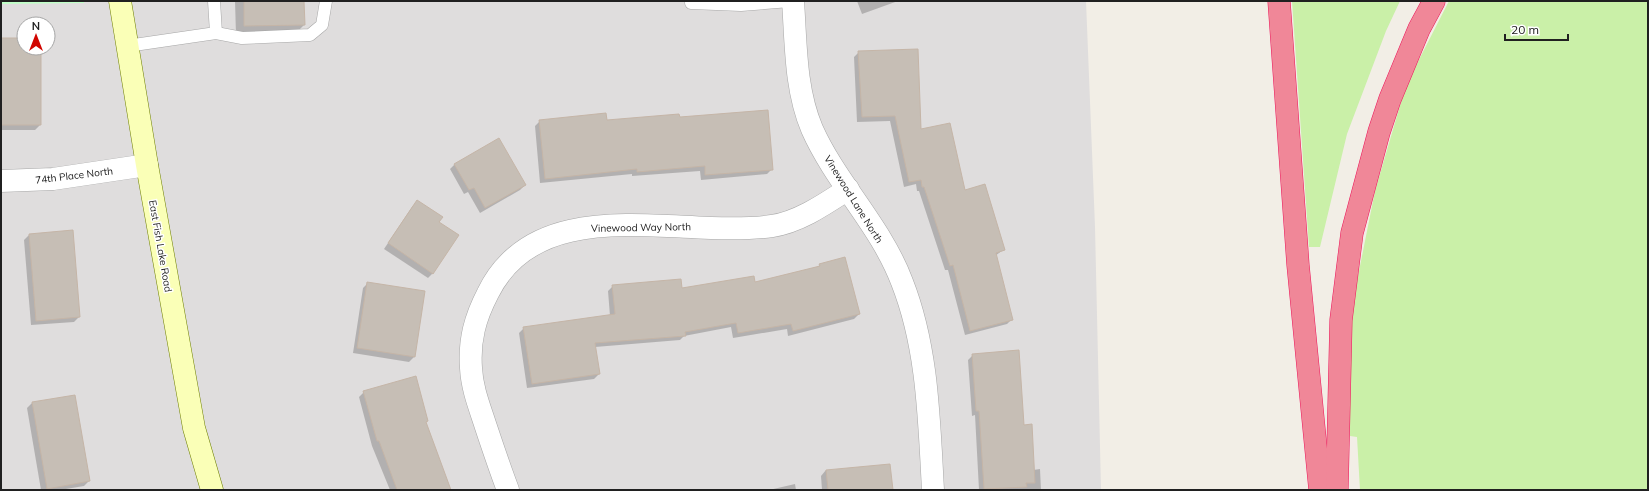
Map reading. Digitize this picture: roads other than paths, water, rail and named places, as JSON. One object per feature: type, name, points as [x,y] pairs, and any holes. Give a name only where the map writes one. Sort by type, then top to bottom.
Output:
[{"type":"highway","points":[[1279,1],[1298,265],[1320,490]]},
{"type":"highway","points":[[1337,490],[1341,320],[1352,233],[1377,139],[1390,99],[1410,50],[1434,1]]},
{"type":"street","name":"East Fish Lake Road","points":[[120,1],[147,165],[194,428],[212,490]]},
{"type":"street","name":"Vinewood Lane North","points":[[793,1],[798,79],[812,129],[848,190],[876,230],[902,282],[918,335],[927,389],[933,490]]},
{"type":"street","name":"74th Place North","points":[[1,181],[53,179],[147,165]]},
{"type":"street","name":"Vinewood Way North","points":[[508,490],[477,400],[471,369],[471,339],[481,308],[494,281],[515,257],[544,239],[574,229],[602,226],[773,226],[798,218],[824,205],[848,190]]},
{"type":"lane","points":[[214,1],[216,33]]},
{"type":"lane","points":[[127,46],[216,33],[242,38],[310,35],[322,25],[326,1]]},
{"type":"lane","points":[[691,3],[741,5],[790,1]]}]
